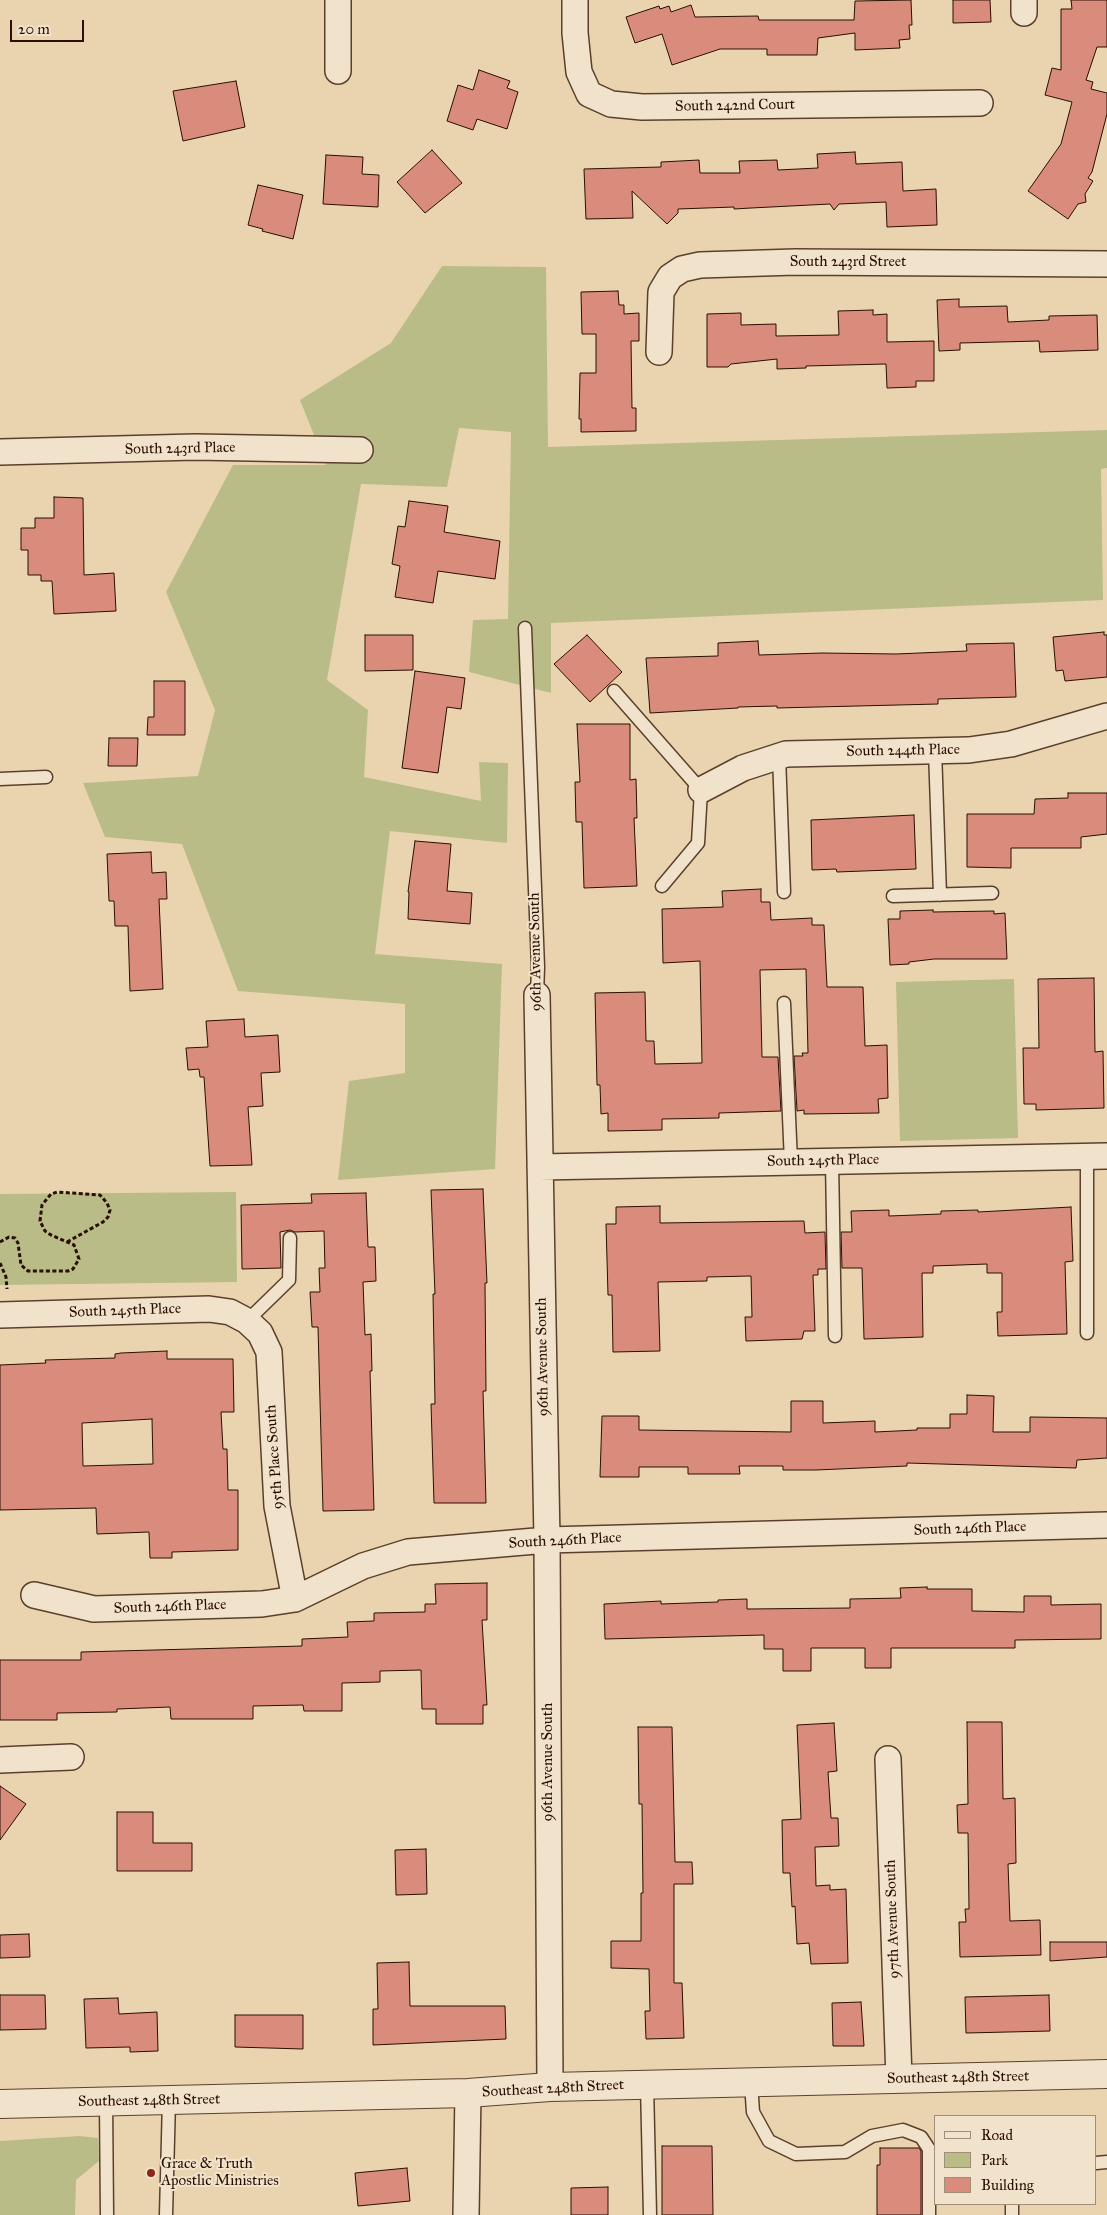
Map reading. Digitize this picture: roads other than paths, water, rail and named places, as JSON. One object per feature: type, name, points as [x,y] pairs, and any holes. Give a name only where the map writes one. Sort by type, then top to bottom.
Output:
[{"type":"street","points":[[338,0],[338,71]]},
{"type":"street","name":"South 242nd Court","points":[[575,0],[575,33],[579,72],[589,94],[611,104],[642,107],[980,103]]},
{"type":"street","name":"South 243rd Street","points":[[659,352],[661,292],[670,277],[682,270],[700,265],[795,262],[1107,264]]},
{"type":"street","name":"South 243rd Place","points":[[0,452],[195,448],[360,450]]},
{"type":"street","name":"South 244th Place","points":[[701,790],[743,768],[786,754],[969,750],[1011,744],[1107,716]]},
{"type":"street","name":"96th Avenue South","points":[[537,996],[547,1540],[550,2087]]},
{"type":"street","name":"South 245th Place","points":[[540,1167],[1097,1156]]},
{"type":"street","name":"South 245th Place","points":[[0,1314],[209,1309],[230,1312],[247,1321]]},
{"type":"street","name":"95th Place South","points":[[247,1321],[260,1333],[269,1352],[277,1506],[295,1599]]},
{"type":"street","name":"South 246th Place","points":[[34,1595],[94,1609],[262,1604],[295,1599],[363,1566],[408,1552],[547,1540],[1107,1526]]},
{"type":"street","points":[[0,1760],[71,1758]]},
{"type":"street","name":"97th Avenue South","points":[[888,1759],[899,2079]]},
{"type":"street","name":"Southeast 248th Street","points":[[0,2104],[468,2093],[550,2087],[1107,2074]]},
{"type":"street","points":[[466,2215],[468,2093]]},
{"type":"lane","name":"96th Avenue South","points":[[525,628],[538,967],[537,996]]},
{"type":"lane","points":[[614,691],[701,790],[698,843],[662,886]]},
{"type":"lane","points":[[935,750],[940,895]]},
{"type":"lane","points":[[780,756],[784,892]]},
{"type":"lane","points":[[0,780],[46,777]]},
{"type":"lane","points":[[893,896],[992,893]]},
{"type":"lane","points":[[784,1003],[791,1162]]},
{"type":"lane","points":[[1087,1333],[1097,1156]]},
{"type":"lane","points":[[832,1161],[835,1336]]},
{"type":"lane","points":[[247,1321],[289,1280],[290,1238]]},
{"type":"lane","points":[[751,2083],[753,2112],[769,2141],[796,2154],[845,2152],[872,2136],[903,2130],[921,2137],[929,2149],[929,2215]]},
{"type":"lane","points":[[648,2085],[650,2215]]},
{"type":"lane","points":[[166,2215],[169,2100]]},
{"type":"lane","points":[[106,2102],[107,2215]]},
{"type":"place","name":"Grace & Truth Apostlic Ministries","points":[[151,2173]]}]
